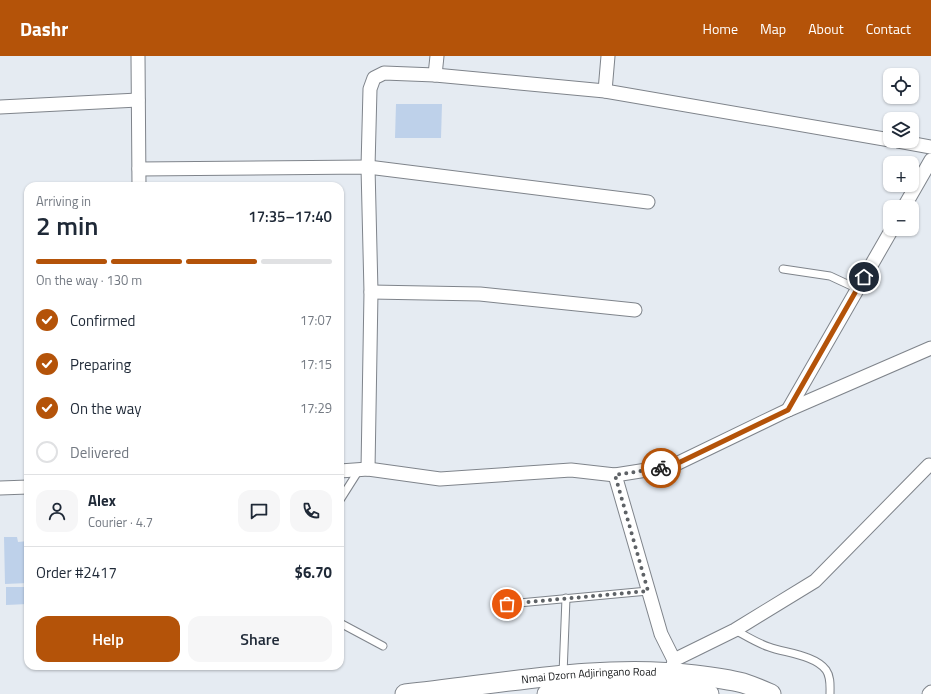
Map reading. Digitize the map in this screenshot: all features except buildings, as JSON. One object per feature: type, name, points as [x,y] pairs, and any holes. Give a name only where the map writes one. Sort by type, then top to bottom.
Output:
[{"type":"main road","name":"Nmai Dzorn Adjiringano Road","points":[[405,694],[463,691],[563,675],[623,671],[671,679],[709,694]]},
{"type":"main road","name":"Nmai Dzorn Adjiringano Road","points":[[547,694],[621,687],[671,679],[721,678],[744,683],[771,694]]},
{"type":"street","points":[[138,56],[139,182]]},
{"type":"street","points":[[435,76],[437,56]]},
{"type":"street","points":[[605,91],[608,56]]},
{"type":"street","points":[[364,470],[371,292],[368,167],[370,88],[374,78],[384,73],[605,91],[883,139]]},
{"type":"street","points":[[0,106],[138,100]]},
{"type":"street","points":[[919,145],[931,147]]},
{"type":"street","points":[[908,200],[931,160]]},
{"type":"street","points":[[139,169],[368,167],[648,202]]},
{"type":"street","points":[[788,410],[888,236]]},
{"type":"street","points":[[371,292],[480,294],[635,310]]},
{"type":"street","points":[[344,471],[364,470],[440,479],[571,470],[615,475],[672,466],[788,410],[931,348]]},
{"type":"street","points":[[615,475],[661,634],[671,679],[735,630],[815,581],[929,465]]},
{"type":"street","points":[[0,488],[24,487]]},
{"type":"lane","points":[[783,269],[830,276],[858,289]]},
{"type":"lane","points":[[344,495],[364,470]]},
{"type":"lane","points":[[507,604],[648,591]]},
{"type":"lane","points":[[563,675],[566,598]]},
{"type":"lane","points":[[344,626],[383,646]]},
{"type":"lane","points":[[735,630],[770,648],[808,658],[819,663],[826,669],[829,676],[830,694]]},
{"type":"way so far","points":[[507,604],[648,591],[615,475],[661,468]]},
{"type":"route","points":[[661,468],[672,466],[788,410],[864,277]]}]
